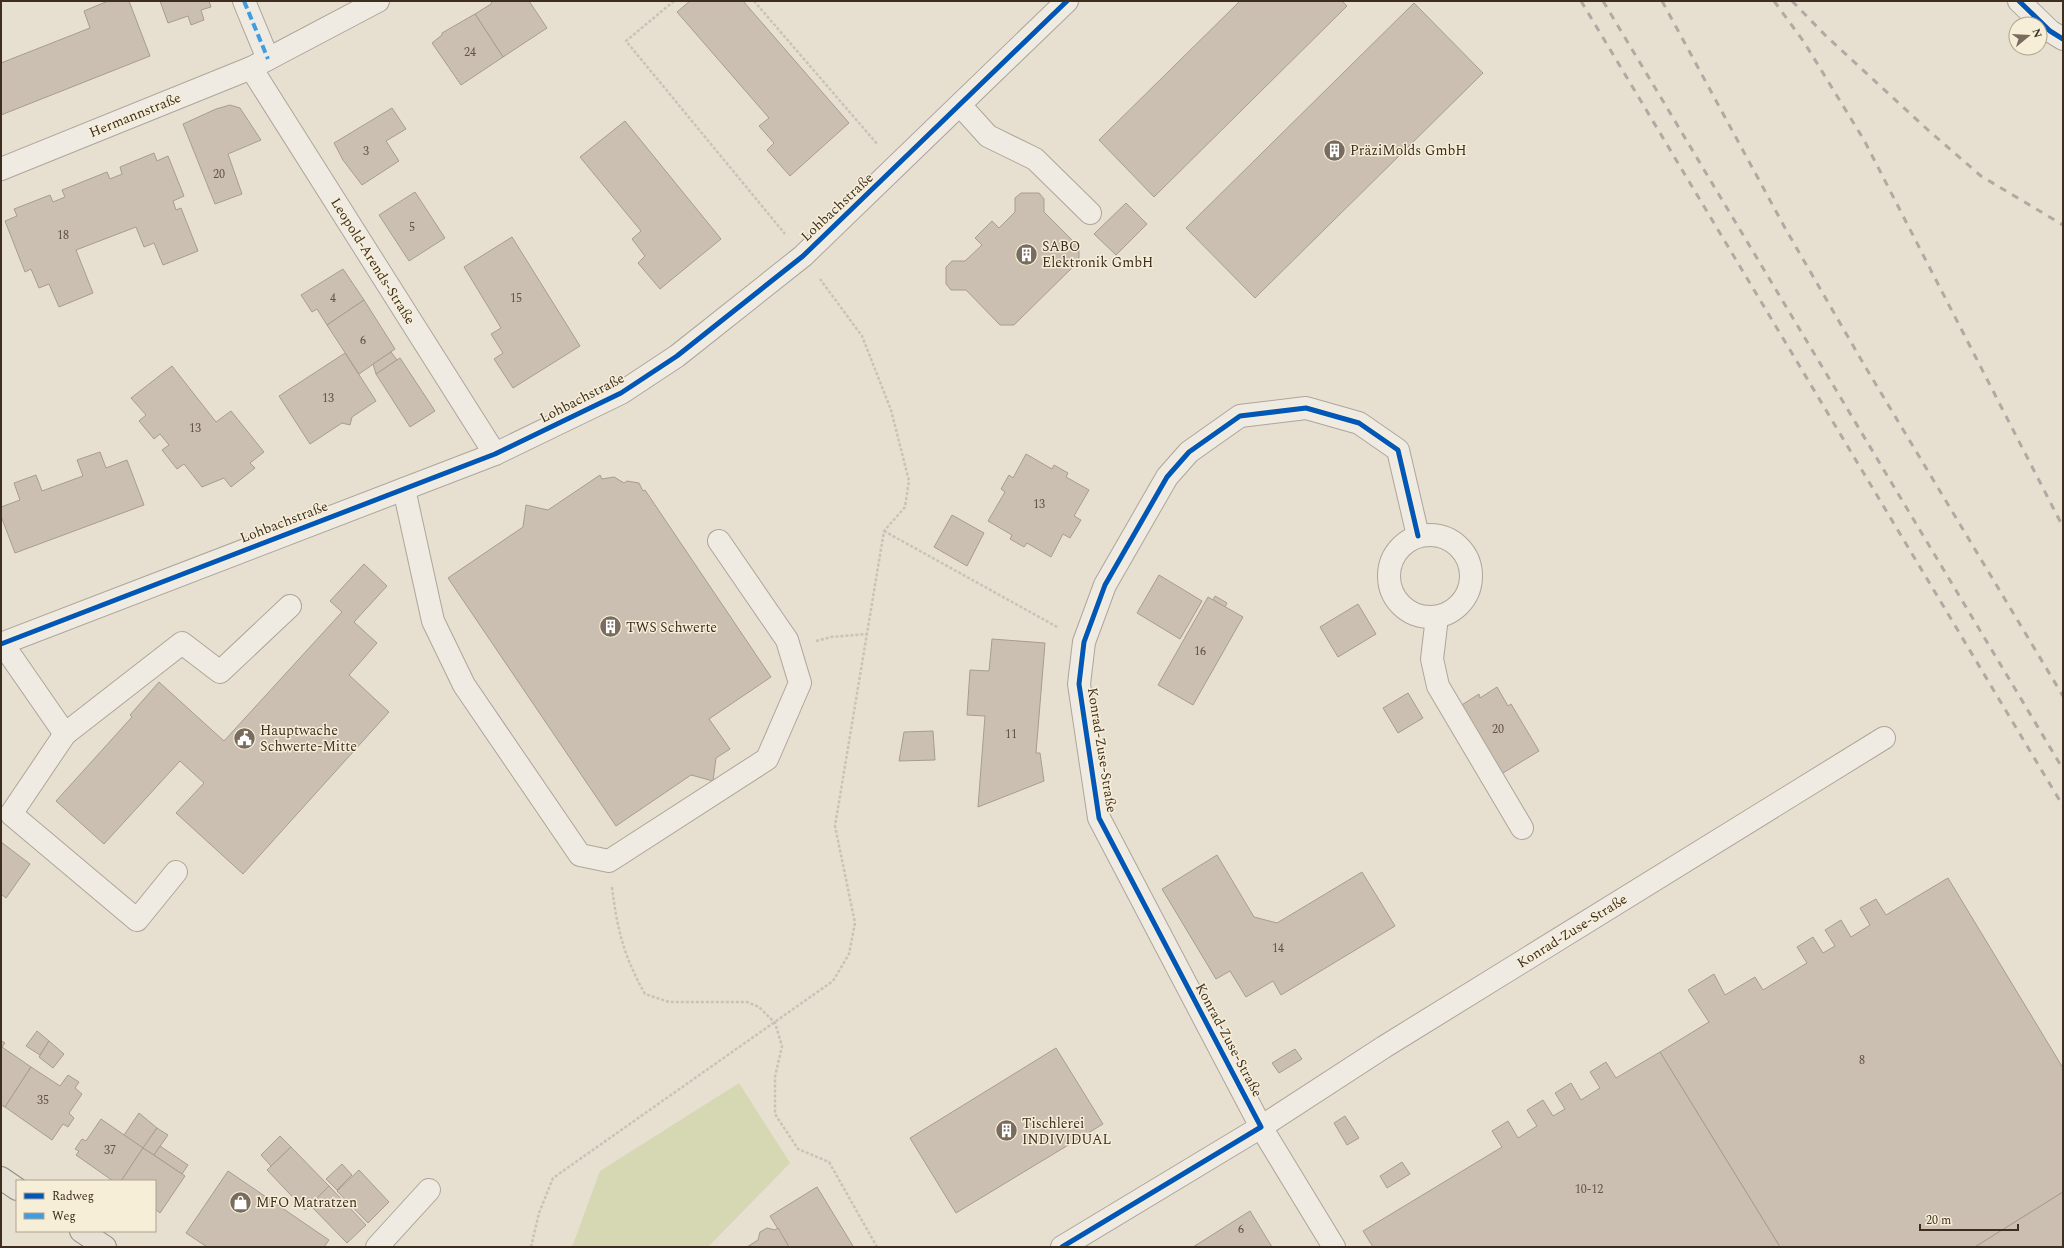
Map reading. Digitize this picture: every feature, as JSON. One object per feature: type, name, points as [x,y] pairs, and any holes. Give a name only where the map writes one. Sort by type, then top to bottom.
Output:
[{"type":"main road","points":[[1,1178],[16,1188]]},
{"type":"main road","points":[[82,1232],[105,1247]]},
{"type":"street","points":[[244,1],[260,63]]},
{"type":"street","name":"Hermannstraße","points":[[1,169],[260,63],[378,1]]},
{"type":"street","name":"Lohbachstraße","points":[[2,644],[495,454],[622,393],[677,356],[803,256],[897,167],[1067,1]]},
{"type":"street","points":[[2019,1],[2050,31],[2063,39]]},
{"type":"street","name":"Leopold-Arends-Straße","points":[[260,63],[495,454]]},
{"type":"street","points":[[960,105],[988,136],[1035,159],[1090,212]]},
{"type":"street","name":"Konrad-Zuse-Straße","points":[[1334,1247],[1261,1127],[1099,818],[1079,684],[1084,642],[1105,585],[1167,477],[1189,452],[1240,416],[1306,408],[1359,423],[1398,450],[1418,536]]},
{"type":"street","points":[[404,489],[433,621],[464,685],[580,855],[609,861],[767,759],[800,683],[787,640],[719,541]]},
{"type":"street","points":[[1437,535],[1449,538],[1464,551],[1470,563],[1472,576],[1468,594],[1455,609],[1437,617],[1411,613],[1397,600],[1391,588],[1389,576],[1393,557],[1401,546],[1418,536],[1437,535]]},
{"type":"street","points":[[176,872],[137,920],[11,814],[65,734],[182,643],[220,672],[290,606]]},
{"type":"street","points":[[1437,617],[1432,659],[1438,686],[1522,828]]},
{"type":"street","points":[[2,644],[65,734]]},
{"type":"street","name":"Konrad-Zuse-Straße","points":[[1062,1247],[1261,1127],[1391,1043],[1884,738]]},
{"type":"street","points":[[377,1247],[429,1190]]},
{"type":"path","points":[[531,1247],[539,1213],[553,1178],[833,981],[849,954],[855,923],[835,826],[884,531],[905,507],[909,482],[891,410],[862,336],[803,256],[626,41],[674,1]]},
{"type":"path","points":[[754,1],[897,167]]},
{"type":"path","points":[[884,531],[1084,642]]},
{"type":"path","points":[[790,648],[831,637],[867,634]]},
{"type":"path","points":[[609,861],[616,922],[632,970],[645,994],[669,1002],[747,1002],[759,1007],[775,1023],[782,1046],[775,1077],[774,1114],[798,1149],[829,1162],[877,1247]]},
{"type":"green space","points":[[739,1083],[790,1163],[708,1247],[572,1247],[600,1171]]},
{"type":"building","points":[[108,1],[129,1],[150,56],[1,115],[1,63],[90,28],[84,11]]},
{"type":"building","points":[[160,1],[209,1],[211,7],[201,10],[204,20],[191,25],[188,16],[168,23]]},
{"type":"building","points":[[492,1],[529,1],[547,28],[503,57],[475,14],[491,4]]},
{"type":"building","points":[[690,1],[743,1],[849,123],[790,176],[767,150],[774,143],[759,126],[769,118],[677,12]]},
{"type":"building","points":[[1240,1],[1342,1],[1347,6],[1154,197],[1099,140]]},
{"type":"building","name":"PräziMolds GmbH","points":[[1414,3],[1483,73],[1255,298],[1186,228]]},
{"type":"building","points":[[475,14],[503,57],[461,85],[432,43],[442,35],[442,33]]},
{"type":"building","points":[[230,105],[240,108],[261,140],[228,154],[242,194],[215,204],[183,124],[216,109]]},
{"type":"building","points":[[392,108],[406,129],[386,141],[399,161],[362,185],[343,160],[334,143]]},
{"type":"building","points":[[625,121],[721,239],[660,289],[638,263],[645,256],[632,239],[641,231],[580,157]]},
{"type":"building","points":[[154,153],[157,161],[168,156],[184,196],[173,201],[176,210],[181,208],[198,251],[163,265],[154,243],[144,247],[136,227],[76,250],[93,293],[59,307],[49,284],[39,288],[31,269],[25,272],[5,221],[17,216],[14,209],[50,195],[53,202],[65,197],[62,190],[107,172],[110,179],[122,174],[120,167]]},
{"type":"building","points":[[415,192],[445,238],[409,261],[379,215]]},
{"type":"building","name":"SABO Elektronik GmbH","points":[[1021,193],[1039,193],[1044,199],[1044,212],[1079,247],[1079,261],[1014,325],[1000,325],[966,290],[951,290],[946,284],[946,267],[952,261],[965,261],[982,245],[975,238],[992,221],[999,228],[1015,212],[1015,198]]},
{"type":"building","points":[[1126,203],[1147,224],[1116,255],[1094,234]]},
{"type":"building","points":[[512,237],[580,346],[513,388],[494,359],[503,353],[491,334],[501,328],[464,267]]},
{"type":"building","points":[[343,269],[364,300],[327,325],[317,309],[312,312],[301,295]]},
{"type":"building","points":[[364,300],[395,349],[359,374],[327,325]]},
{"type":"building","points":[[391,352],[397,360],[376,374],[373,364]]},
{"type":"building","points":[[345,353],[376,401],[352,417],[350,425],[342,423],[310,444],[279,396]]},
{"type":"building","points":[[400,358],[435,411],[410,427],[376,374]]},
{"type":"building","points":[[172,366],[216,422],[231,411],[264,452],[250,463],[255,468],[231,487],[224,478],[202,487],[184,464],[177,469],[162,450],[169,445],[160,434],[154,439],[139,421],[146,415],[131,398]]},
{"type":"building","points":[[100,452],[106,468],[127,460],[144,505],[15,553],[1,516],[1,507],[20,500],[14,483],[36,475],[42,491],[83,476],[77,460]]},
{"type":"building","points":[[1026,454],[1052,469],[1054,465],[1068,473],[1066,477],[1089,490],[1074,516],[1081,520],[1070,538],[1063,534],[1051,557],[1027,543],[1024,547],[1010,539],[1012,535],[988,521],[1005,492],[1001,489],[1009,475],[1013,478]]},
{"type":"building","name":"TWS Schwerte","points":[[600,475],[602,479],[614,477],[624,483],[627,481],[639,483],[643,491],[645,490],[771,677],[709,719],[730,749],[716,758],[713,781],[691,775],[616,826],[448,578],[523,527],[526,505],[548,510]]},
{"type":"building","points":[[952,515],[984,533],[967,566],[934,547]]},
{"type":"building","points":[[364,564],[387,586],[354,622],[377,643],[349,675],[389,712],[243,874],[176,813],[204,783],[180,761],[104,844],[56,801],[132,717],[130,715],[159,682],[224,741],[342,612],[330,601]]},
{"type":"building","points":[[1159,575],[1202,601],[1180,639],[1137,613]]},
{"type":"building","points":[[1215,596],[1227,603],[1225,607],[1213,600]]},
{"type":"building","points":[[1208,597],[1243,617],[1193,705],[1158,685]]},
{"type":"building","points":[[1358,604],[1376,634],[1338,657],[1320,627]]},
{"type":"building","points":[[992,639],[1045,643],[1036,753],[1040,753],[1044,781],[978,807],[985,716],[967,715],[970,670],[989,671]]},
{"type":"building","points":[[1497,687],[1508,706],[1511,704],[1539,751],[1498,776],[1457,708],[1479,694],[1480,698]]},
{"type":"building","points":[[1408,693],[1423,718],[1398,733],[1383,708]]},
{"type":"building","points":[[933,731],[935,760],[899,761],[904,732]]},
{"type":"building","points":[[1,842],[30,864],[6,898],[1,894]]},
{"type":"building","points":[[1217,855],[1254,917],[1277,923],[1362,872],[1395,926],[1281,995],[1273,981],[1246,997],[1230,971],[1216,979],[1162,889]]},
{"type":"building","points":[[1948,878],[2063,1068],[2063,1192],[1975,1247],[1780,1247],[1660,1052],[1709,1022],[1688,990],[1714,974],[1725,995],[1755,977],[1763,990],[1807,963],[1797,947],[1813,937],[1823,953],[1835,946],[1825,930],[1841,920],[1851,937],[1870,925],[1860,908],[1876,899],[1886,915]]},
{"type":"building","points":[[37,1031],[49,1041],[40,1055],[26,1046]]},
{"type":"building","points":[[1,1041],[5,1043],[2,1047],[31,1067],[5,1107],[1,1105]]},
{"type":"building","points":[[49,1041],[64,1054],[53,1068],[39,1057]]},
{"type":"building","name":"Tischlerei INDIVIDUAL","points":[[1056,1048],[1103,1124],[956,1213],[910,1138]]},
{"type":"building","points":[[1295,1049],[1302,1059],[1279,1073],[1272,1063]]},
{"type":"building","points":[[1660,1052],[1780,1247],[1373,1247],[1363,1231],[1502,1147],[1492,1131],[1508,1121],[1518,1138],[1537,1126],[1527,1110],[1543,1100],[1553,1116],[1565,1109],[1555,1093],[1571,1083],[1581,1100],[1600,1088],[1590,1072],[1606,1062],[1616,1078]]},
{"type":"building","points":[[31,1067],[60,1086],[68,1075],[79,1082],[75,1088],[82,1094],[69,1113],[74,1118],[68,1127],[63,1124],[52,1140],[5,1107]]},
{"type":"building","points":[[139,1113],[157,1128],[143,1148],[124,1135]]},
{"type":"building","points":[[1345,1116],[1359,1138],[1347,1145],[1334,1123]]},
{"type":"building","points":[[101,1119],[143,1148],[122,1180],[112,1180],[76,1155],[79,1151],[75,1149],[82,1139],[86,1141]]},
{"type":"building","points":[[157,1128],[168,1135],[154,1155],[143,1148]]},
{"type":"building","points":[[280,1136],[291,1147],[271,1166],[261,1155]]},
{"type":"building","points":[[160,1146],[188,1165],[182,1174],[154,1155]]},
{"type":"building","points":[[291,1147],[329,1186],[305,1210],[267,1170]]},
{"type":"building","points":[[143,1148],[185,1176],[160,1213],[156,1210],[156,1180],[122,1180]]},
{"type":"building","points":[[1402,1162],[1410,1174],[1387,1188],[1380,1176]]},
{"type":"building","points":[[342,1164],[352,1175],[337,1190],[326,1179]]},
{"type":"building","points":[[359,1170],[389,1202],[368,1223],[337,1191]]},
{"type":"building","name":"MFO Matratzen","points":[[228,1171],[329,1240],[324,1247],[207,1247],[186,1233]]},
{"type":"building","points":[[329,1186],[366,1225],[347,1243],[310,1205]]},
{"type":"building","points":[[817,1187],[853,1246],[852,1247],[789,1247],[770,1216]]},
{"type":"building","points":[[2063,1192],[2063,1247],[1975,1247]]},
{"type":"building","points":[[1250,1211],[1272,1247],[1193,1247]]},
{"type":"building","points":[[767,1228],[775,1230],[778,1228],[789,1247],[747,1247],[758,1240],[760,1232]]},
{"type":"railway","points":[[1581,1],[2063,806]]},
{"type":"railway","points":[[1603,1],[2063,769]]},
{"type":"railway","points":[[1662,1],[1785,228],[1866,368],[2063,696]]},
{"type":"railway","points":[[1774,1],[1804,42],[1864,140],[2063,527]]},
{"type":"railway","points":[[1792,1],[1825,35],[1928,130],[1981,176],[2063,225]]},
{"type":"marked path","points":[[244,1],[268,59]]},
{"type":"cycle path","points":[[1,644],[495,454],[621,393],[677,356],[803,256],[1067,1]]},
{"type":"cycle path","points":[[2019,1],[2050,31],[2063,39]]},
{"type":"cycle path","points":[[1062,1247],[1261,1127],[1099,818],[1079,684],[1084,642],[1105,585],[1167,477],[1189,452],[1240,416],[1306,408],[1359,423],[1398,450],[1418,536]]},
{"type":"place","name":"PräziMolds GmbH","points":[[1335,150]]},
{"type":"place","name":"SABO Elektronik GmbH","points":[[1026,254]]},
{"type":"place","name":"TWS Schwerte","points":[[610,627]]},
{"type":"place","name":"Hauptwache Schwerte-Mitte","points":[[244,738]]},
{"type":"place","name":"Tischlerei INDIVIDUAL","points":[[1006,1131]]},
{"type":"place","name":"MFO Matratzen","points":[[240,1202]]}]
